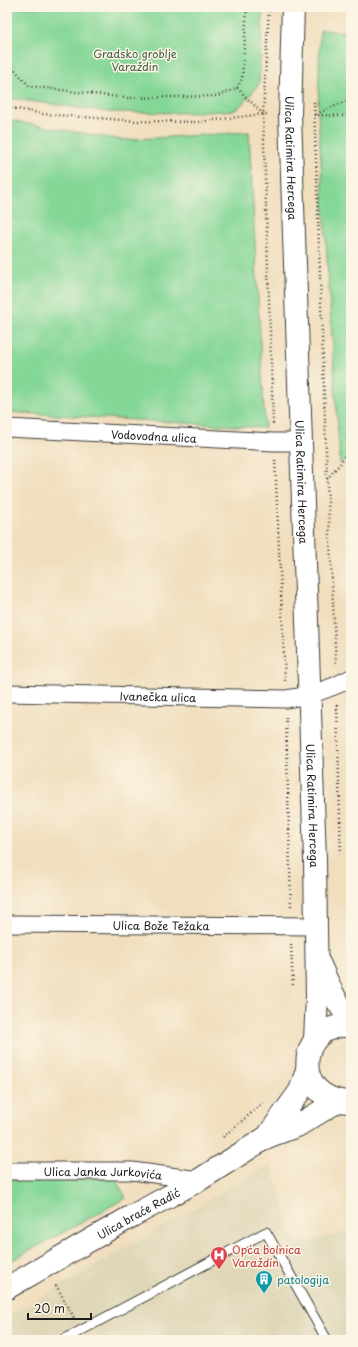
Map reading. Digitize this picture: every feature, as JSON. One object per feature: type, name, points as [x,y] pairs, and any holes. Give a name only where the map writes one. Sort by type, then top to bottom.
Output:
[{"type":"main road","name":"Ulica Ratimira Hercega","points":[[293,7],[290,115],[316,926],[315,1040]]},
{"type":"main road","name":"Ulica Ratimira Hercega","points":[[316,956],[338,1001],[345,1013],[351,1019]]},
{"type":"main road","points":[[315,1040],[323,1033],[333,1028],[351,1026]]},
{"type":"main road","name":"Ulica braće Radić","points":[[267,1137],[300,1091],[307,1070],[308,1054],[315,1040]]},
{"type":"main road","points":[[307,1070],[311,1081],[318,1090],[327,1097],[344,1101]]},
{"type":"main road","name":"Ulica braće Radić","points":[[7,1288],[45,1265],[199,1180],[267,1137],[297,1126],[326,1109],[344,1101]]},
{"type":"street","name":"Vodovodna ulica","points":[[7,428],[274,442],[300,442]]},
{"type":"street","name":"Ivanečka ulica","points":[[7,693],[286,700],[308,696],[336,686],[344,675]]},
{"type":"street","name":"Ulica Bože Težaka","points":[[7,924],[316,926]]},
{"type":"street","name":"Ulica Janka Jurkovića","points":[[7,1171],[132,1171],[199,1180]]},
{"type":"lane","points":[[63,1340],[266,1232],[327,1340]]},
{"type":"path","points":[[7,48],[10,7]]},
{"type":"path","points":[[7,61],[29,86],[126,98],[218,96],[237,88],[242,79],[247,7]]},
{"type":"path","points":[[269,7],[263,114],[273,428]]},
{"type":"path","points":[[237,88],[263,114]]},
{"type":"path","points":[[314,99],[327,479],[344,675]]},
{"type":"path","points":[[314,115],[351,99]]},
{"type":"path","points":[[7,107],[42,114],[136,121],[198,122],[263,114]]},
{"type":"path","points":[[314,115],[351,116]]},
{"type":"path","points":[[327,479],[340,464],[351,446]]},
{"type":"path","points":[[275,454],[285,687]]},
{"type":"path","points":[[337,700],[341,857]]},
{"type":"path","points":[[286,710],[291,913]]},
{"type":"path","points":[[291,941],[294,993]]},
{"type":"path","points":[[225,1136],[266,1101]]},
{"type":"path","points":[[45,1265],[81,1331]]},
{"type":"path","points":[[68,1306],[81,1331]]},
{"type":"shaded area","name":"Opća bolnica Varaždin","points":[[271,1164],[295,1244],[351,1231],[351,1340],[7,1340],[7,1317]]},
{"type":"green space","name":"Gradsko groblje Varaždin","points":[[7,7],[263,7],[259,84],[236,110],[193,113],[109,112],[7,98]]},
{"type":"green space","points":[[320,30],[351,32],[351,457],[340,464],[318,114]]},
{"type":"green space","points":[[7,120],[122,140],[249,132],[265,428],[7,412]]},
{"type":"green space","points":[[115,1178],[126,1198],[7,1263],[7,1179]]},
{"type":"place","name":"Opća bolnica Varaždin","points":[[219,1270]]},
{"type":"place","name":"patologija","points":[[264,1294]]}]
